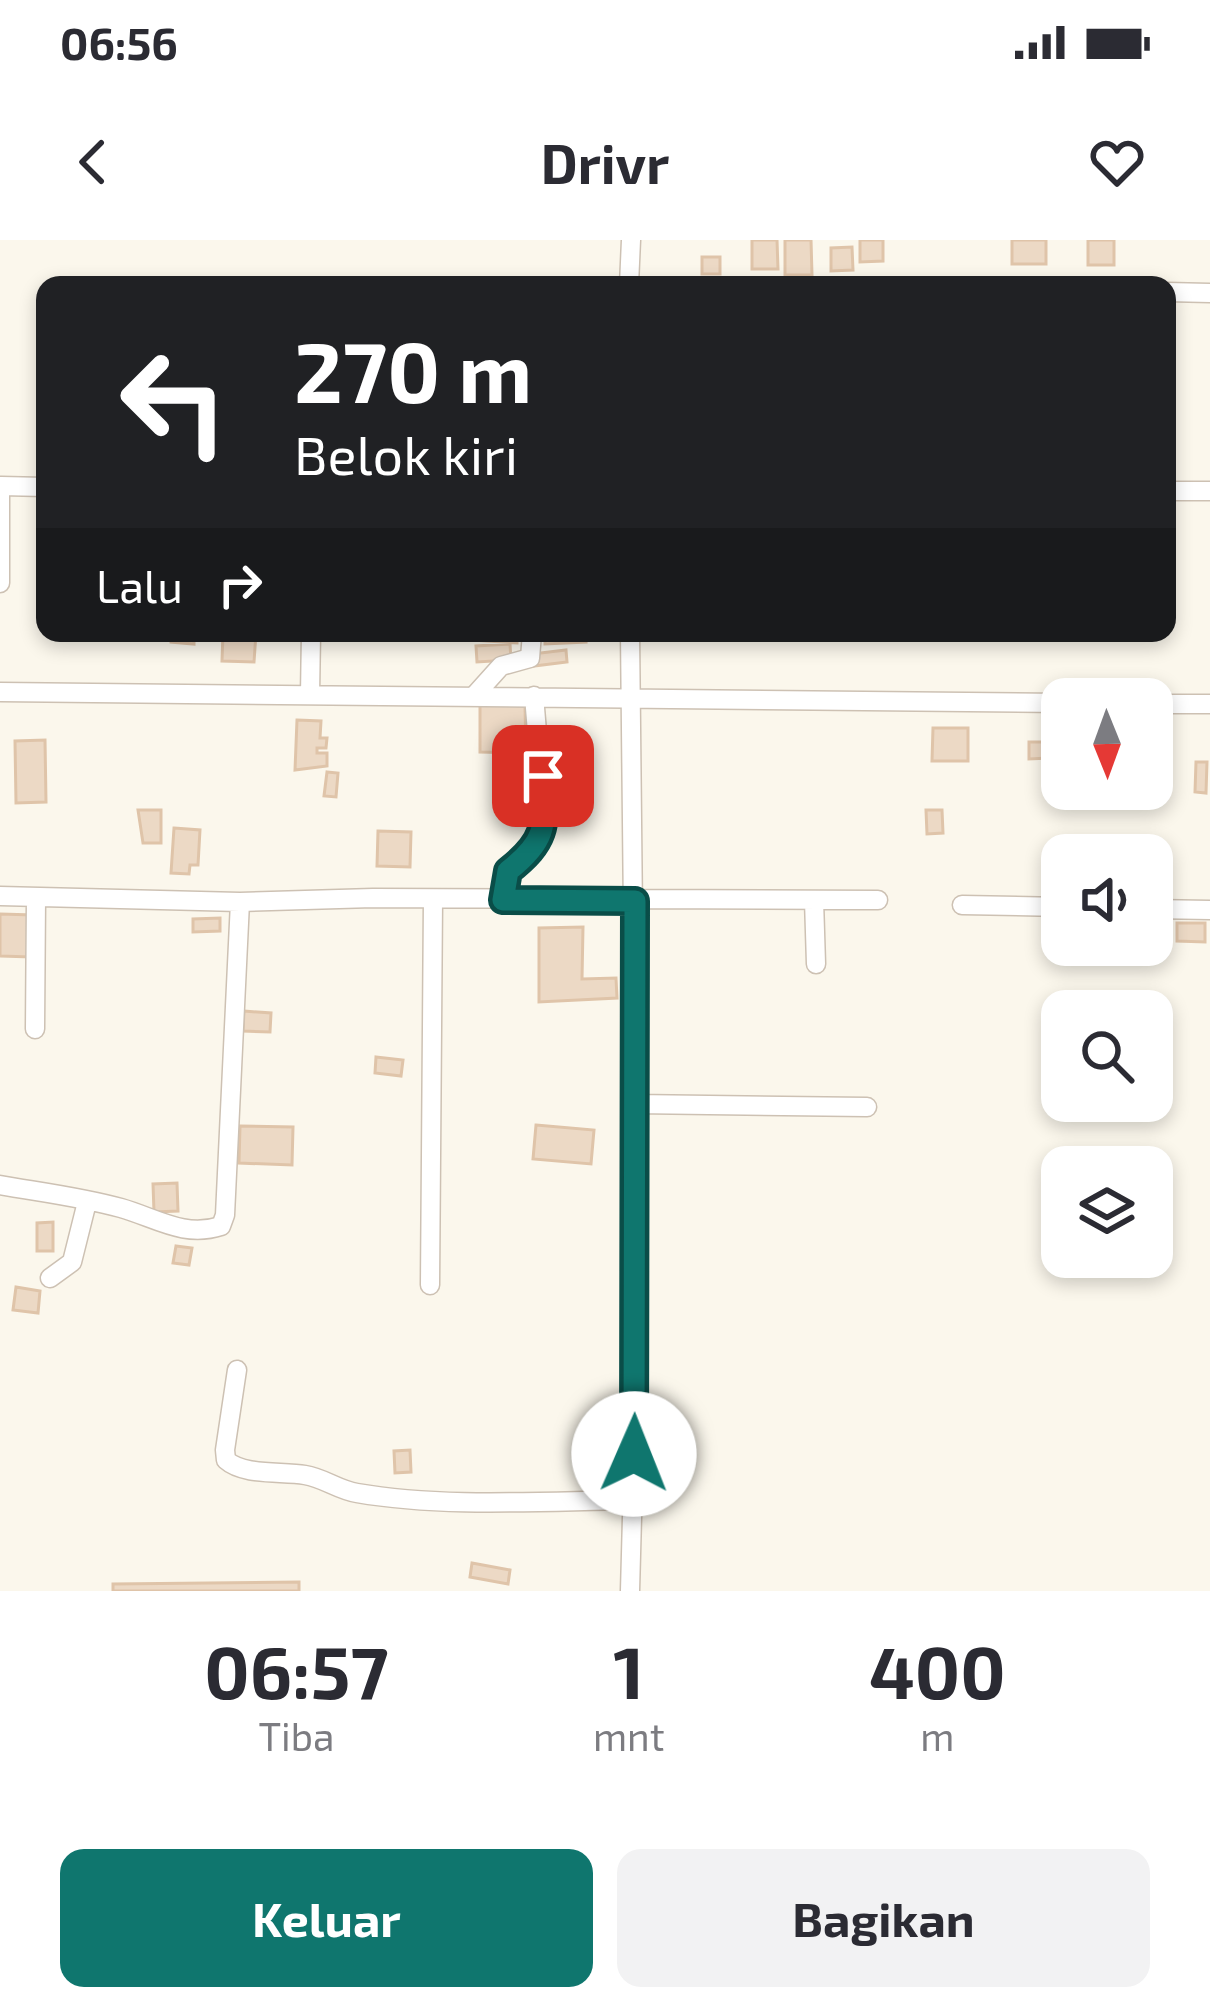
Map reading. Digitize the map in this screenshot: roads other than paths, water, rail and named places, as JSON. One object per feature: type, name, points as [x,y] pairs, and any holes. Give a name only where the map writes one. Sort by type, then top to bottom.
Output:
[{"type":"street","points":[[629,276],[631,240]]},
{"type":"street","points":[[1176,292],[1210,293]]},
{"type":"street","points":[[0,584],[1,486],[36,487]]},
{"type":"street","points":[[1176,491],[1210,491]]},
{"type":"street","points":[[310,695],[311,642]]},
{"type":"street","points":[[474,696],[501,666],[530,658],[531,642]]},
{"type":"street","points":[[630,642],[635,901],[630,1591]]},
{"type":"street","points":[[0,692],[1041,703]]},
{"type":"street","points":[[503,900],[508,871],[528,856],[544,827],[534,696]]},
{"type":"street","points":[[1173,704],[1210,704]]},
{"type":"street","points":[[0,896],[241,902],[878,900]]},
{"type":"street","points":[[35,1029],[36,899]]},
{"type":"street","points":[[430,1285],[433,899]]},
{"type":"street","points":[[814,901],[816,964]]},
{"type":"street","points":[[0,1186],[122,1208],[180,1229],[204,1231],[220,1226],[225,1215],[241,902]]},
{"type":"street","points":[[962,905],[1041,907]]},
{"type":"street","points":[[1173,909],[1210,910]]},
{"type":"street","points":[[635,1104],[867,1107]]},
{"type":"street","points":[[50,1278],[73,1262],[87,1202]]},
{"type":"street","points":[[237,1370],[225,1450],[226,1460],[239,1468],[309,1475],[346,1491],[370,1495],[485,1501],[632,1500]]}]
